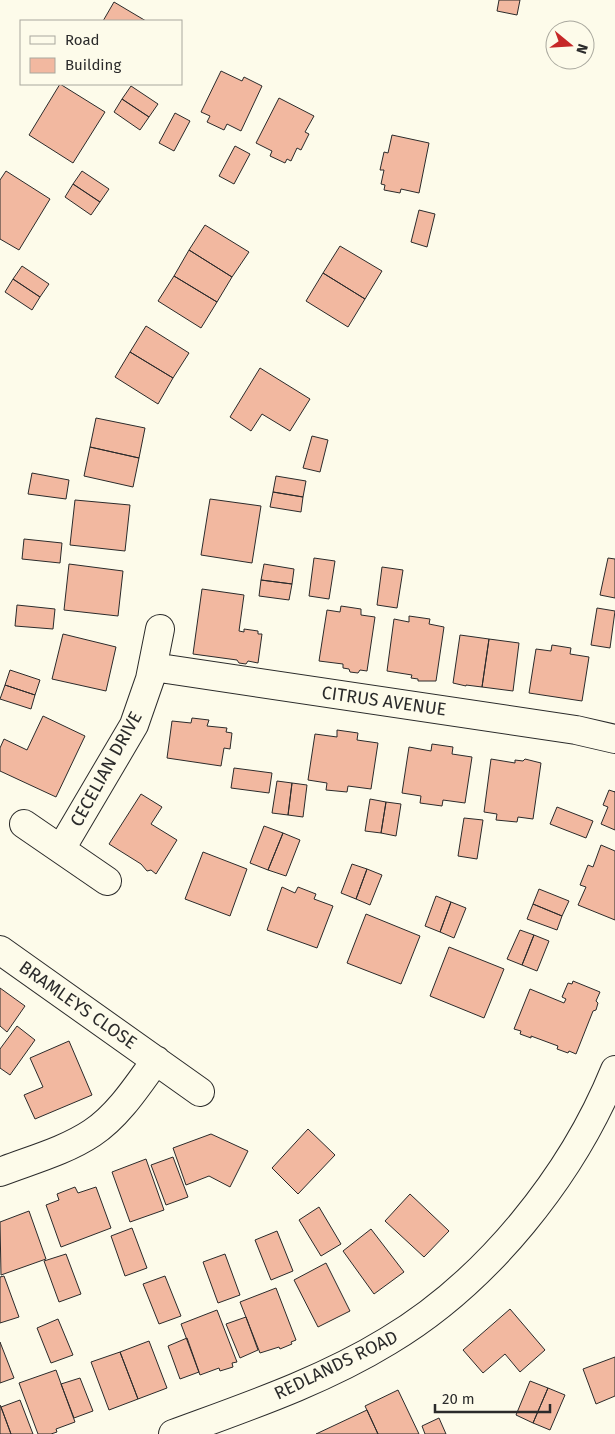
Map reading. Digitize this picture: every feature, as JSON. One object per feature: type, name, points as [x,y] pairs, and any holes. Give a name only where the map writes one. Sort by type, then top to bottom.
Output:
[{"type":"street","name":"CECELIAN DRIVE","points":[[61,850],[134,725],[150,679],[160,630]]},
{"type":"street","name":"CITRUS AVENUE","points":[[152,667],[576,730],[615,738]]},
{"type":"street","points":[[24,824],[107,881]]},
{"type":"street","name":"BRAMLEYS CLOSE","points":[[0,950],[200,1092]]},
{"type":"street","name":"BRAMLEYS CLOSE","points":[[0,1172],[62,1149],[94,1132],[120,1106],[156,1060]]},
{"type":"street","name":"REDLANDS ROAD","points":[[173,1434],[288,1391],[328,1373],[389,1341],[408,1329],[441,1303],[484,1265],[533,1210],[593,1119],[615,1070]]},
{"type":"building","points":[[499,0],[520,0],[517,15],[497,11]]},
{"type":"building","points":[[114,2],[144,20],[104,20]]},
{"type":"building","points":[[221,71],[242,81],[244,77],[262,86],[241,131],[227,124],[224,130],[207,122],[210,116],[201,112]]},
{"type":"building","points":[[59,85],[105,112],[73,163],[29,135]]},
{"type":"building","points":[[131,86],[158,104],[149,117],[122,99]]},
{"type":"building","points":[[279,98],[314,116],[305,132],[309,134],[301,150],[297,148],[291,161],[287,159],[285,163],[270,156],[272,151],[256,143]]},
{"type":"building","points":[[122,99],[149,117],[140,130],[114,112]]},
{"type":"building","points":[[175,113],[190,121],[174,151],[159,143]]},
{"type":"building","points":[[392,135],[429,143],[419,193],[401,189],[400,193],[384,190],[385,185],[381,184],[384,170],[380,170],[384,152],[388,153]]},
{"type":"building","points":[[235,146],[250,154],[234,184],[219,176]]},
{"type":"building","points":[[6,171],[50,199],[19,250],[0,239],[0,180]]},
{"type":"building","points":[[82,171],[109,189],[100,202],[73,184]]},
{"type":"building","points":[[73,184],[100,202],[91,215],[65,197]]},
{"type":"building","points":[[419,210],[435,214],[427,247],[411,242]]},
{"type":"building","points":[[205,225],[249,252],[232,277],[189,250]]},
{"type":"building","points":[[340,246],[382,271],[365,299],[323,273]]},
{"type":"building","points":[[189,250],[232,277],[217,302],[174,276]]},
{"type":"building","points":[[22,266],[49,284],[40,297],[13,279]]},
{"type":"building","points":[[323,273],[365,299],[348,327],[306,301]]},
{"type":"building","points":[[174,276],[217,302],[201,328],[158,301]]},
{"type":"building","points":[[13,279],[40,297],[32,310],[5,292]]},
{"type":"building","points":[[146,326],[189,353],[173,378],[130,352]]},
{"type":"building","points":[[130,352],[173,378],[158,404],[115,377]]},
{"type":"building","points":[[260,368],[310,399],[290,431],[262,414],[251,431],[230,417]]},
{"type":"building","points":[[96,418],[145,428],[139,458],[90,447]]},
{"type":"building","points":[[312,436],[328,440],[320,472],[303,468]]},
{"type":"building","points":[[90,447],[139,458],[133,487],[84,476]]},
{"type":"building","points":[[32,473],[69,480],[66,499],[28,494]]},
{"type":"building","points":[[276,476],[306,481],[303,497],[273,492]]},
{"type":"building","points":[[273,492],[303,497],[301,512],[270,507]]},
{"type":"building","points":[[210,499],[261,506],[252,563],[201,555]]},
{"type":"building","points":[[75,500],[130,505],[125,551],[70,545]]},
{"type":"building","points":[[24,539],[62,543],[60,563],[22,559]]},
{"type":"building","points":[[314,558],[335,561],[329,599],[309,596]]},
{"type":"building","points":[[608,558],[615,559],[615,598],[600,595]]},
{"type":"building","points":[[69,564],[123,571],[118,616],[64,610]]},
{"type":"building","points":[[264,564],[294,569],[292,584],[261,580]]},
{"type":"building","points":[[382,567],[403,570],[397,608],[377,605]]},
{"type":"building","points":[[261,580],[292,584],[289,600],[259,596]]},
{"type":"building","points":[[202,589],[244,595],[239,631],[244,632],[244,629],[258,631],[258,634],[262,634],[258,663],[248,661],[246,664],[239,663],[237,660],[193,654]]},
{"type":"building","points":[[17,605],[55,609],[53,629],[15,626]]},
{"type":"building","points":[[341,606],[361,609],[361,615],[375,617],[367,671],[350,672],[349,669],[343,668],[343,664],[319,661],[327,610],[340,612]]},
{"type":"building","points":[[597,608],[615,611],[610,648],[591,645]]},
{"type":"building","points":[[409,616],[430,619],[429,624],[444,627],[436,681],[418,681],[418,679],[411,678],[412,675],[387,671],[394,619],[409,622]]},
{"type":"building","points":[[63,634],[116,647],[106,691],[52,679]]},
{"type":"building","points":[[460,635],[489,639],[482,687],[453,683]]},
{"type":"building","points":[[489,639],[519,643],[513,691],[482,687]]},
{"type":"building","points":[[552,645],[571,648],[570,654],[589,657],[582,701],[529,693],[536,649],[551,651]]},
{"type":"building","points":[[10,670],[40,680],[35,695],[5,685]]},
{"type":"building","points":[[5,685],[35,695],[31,709],[0,699]]},
{"type":"building","points":[[43,716],[85,736],[56,797],[0,771],[0,748],[4,739],[27,750]]},
{"type":"building","points":[[192,718],[209,720],[207,726],[227,728],[226,732],[232,733],[230,749],[224,748],[221,766],[167,758],[172,721],[191,723]]},
{"type":"building","points":[[337,730],[358,733],[357,740],[378,743],[371,789],[348,786],[347,792],[326,790],[327,783],[308,780],[315,734],[337,737]]},
{"type":"building","points":[[432,744],[453,747],[452,754],[472,757],[465,803],[443,800],[442,806],[420,803],[421,796],[402,793],[409,747],[431,751]]},
{"type":"building","points":[[491,759],[515,763],[515,760],[523,761],[525,759],[541,763],[533,819],[518,817],[517,822],[496,820],[497,814],[484,812]]},
{"type":"building","points":[[234,768],[272,773],[269,793],[231,788]]},
{"type":"building","points":[[277,781],[292,783],[288,815],[272,813]]},
{"type":"building","points":[[292,783],[307,785],[303,817],[288,815]]},
{"type":"building","points":[[609,790],[615,792],[615,830],[601,824],[608,807],[603,805]]},
{"type":"building","points":[[141,794],[162,807],[151,824],[177,840],[156,874],[151,870],[147,871],[141,864],[109,844]]},
{"type":"building","points":[[370,799],[386,802],[381,833],[365,831]]},
{"type":"building","points":[[386,802],[401,804],[396,836],[381,833]]},
{"type":"building","points":[[557,807],[593,821],[586,838],[550,824]]},
{"type":"building","points":[[464,818],[483,820],[477,859],[458,856]]},
{"type":"building","points":[[264,826],[283,833],[268,870],[250,863]]},
{"type":"building","points":[[283,833],[300,840],[286,876],[268,870]]},
{"type":"building","points":[[601,845],[615,851],[615,920],[578,905],[586,887],[580,885],[588,865],[593,867]]},
{"type":"building","points":[[203,852],[247,869],[230,916],[185,899]]},
{"type":"building","points":[[352,864],[367,869],[356,899],[341,893]]},
{"type":"building","points":[[367,869],[382,875],[370,905],[356,899]]},
{"type":"building","points":[[282,887],[295,893],[298,887],[316,894],[314,899],[333,906],[317,948],[267,930]]},
{"type":"building","points":[[539,889],[569,901],[562,916],[533,904]]},
{"type":"building","points":[[436,896],[451,902],[440,932],[425,926]]},
{"type":"building","points":[[451,902],[466,908],[454,938],[440,932]]},
{"type":"building","points":[[533,904],[562,916],[557,930],[527,919]]},
{"type":"building","points":[[366,914],[420,936],[401,984],[347,963]]},
{"type":"building","points":[[520,930],[534,935],[522,965],[507,959]]},
{"type":"building","points":[[534,935],[549,941],[537,971],[522,965]]},
{"type":"building","points":[[449,947],[504,969],[484,1018],[430,996]]},
{"type":"building","points":[[573,981],[600,992],[596,1001],[598,1003],[596,1010],[593,1011],[576,1054],[557,1049],[558,1046],[520,1034],[521,1031],[514,1029],[530,989],[564,1003],[566,999],[562,997],[568,983],[572,984]]},
{"type":"building","points":[[0,988],[25,1006],[7,1032],[0,1026]]},
{"type":"building","points":[[17,1026],[35,1040],[10,1075],[0,1068],[0,1049]]},
{"type":"building","points":[[69,1041],[92,1095],[35,1119],[24,1095],[43,1087],[30,1058]]},
{"type":"building","points":[[308,1129],[335,1155],[298,1194],[272,1168]]},
{"type":"building","points":[[211,1134],[248,1151],[230,1187],[209,1176],[186,1185],[173,1148]]},
{"type":"building","points":[[173,1157],[188,1197],[166,1205],[151,1165]]},
{"type":"building","points":[[146,1159],[164,1210],[130,1222],[112,1172]]},
{"type":"building","points":[[75,1187],[78,1193],[96,1187],[111,1228],[61,1247],[46,1205],[59,1200],[57,1194]]},
{"type":"building","points":[[410,1194],[449,1231],[424,1257],[385,1221]]},
{"type":"building","points":[[319,1207],[341,1244],[321,1256],[299,1220]]},
{"type":"building","points":[[29,1211],[46,1259],[1,1275],[0,1222]]},
{"type":"building","points":[[132,1228],[147,1268],[125,1276],[111,1236]]},
{"type":"building","points":[[371,1229],[404,1272],[374,1294],[343,1251]]},
{"type":"building","points":[[277,1231],[293,1271],[271,1280],[255,1240]]},
{"type":"building","points":[[66,1254],[81,1294],[59,1302],[44,1261]]},
{"type":"building","points":[[225,1254],[240,1295],[218,1303],[203,1262]]},
{"type":"building","points":[[326,1263],[350,1311],[318,1327],[294,1280]]},
{"type":"building","points":[[4,1276],[19,1317],[0,1323],[0,1277]]},
{"type":"building","points":[[165,1276],[181,1316],[159,1324],[143,1284]]},
{"type":"building","points":[[276,1288],[296,1340],[291,1342],[292,1344],[280,1349],[279,1347],[260,1353],[240,1302]]},
{"type":"building","points":[[510,1309],[545,1350],[520,1372],[505,1354],[483,1373],[463,1350]]},
{"type":"building","points":[[217,1310],[237,1362],[232,1363],[233,1367],[220,1371],[219,1368],[200,1375],[181,1324]]},
{"type":"building","points":[[246,1317],[258,1350],[240,1358],[226,1324]]},
{"type":"building","points":[[58,1319],[73,1355],[51,1363],[37,1328]]},
{"type":"building","points":[[187,1338],[199,1372],[180,1379],[168,1346]]},
{"type":"building","points":[[149,1341],[167,1388],[138,1399],[120,1352]]},
{"type":"building","points":[[0,1342],[14,1378],[0,1383]]},
{"type":"building","points":[[120,1352],[138,1399],[109,1410],[91,1362]]},
{"type":"building","points":[[615,1357],[615,1396],[596,1404],[583,1369]]},
{"type":"building","points":[[56,1370],[75,1422],[56,1429],[57,1432],[51,1434],[38,1434],[19,1383]]},
{"type":"building","points":[[80,1378],[93,1411],[74,1418],[61,1384]]},
{"type":"building","points":[[530,1381],[548,1388],[533,1423],[516,1415]]},
{"type":"building","points":[[548,1388],[565,1395],[550,1430],[533,1423]]},
{"type":"building","points":[[398,1390],[419,1434],[378,1434],[365,1406]]},
{"type":"building","points":[[20,1400],[33,1434],[11,1434],[1,1407]]},
{"type":"building","points":[[0,1405],[1,1407],[11,1434],[0,1434]]},
{"type":"building","points":[[367,1410],[378,1434],[316,1434]]},
{"type":"building","points":[[439,1418],[446,1434],[425,1434],[422,1426]]}]
